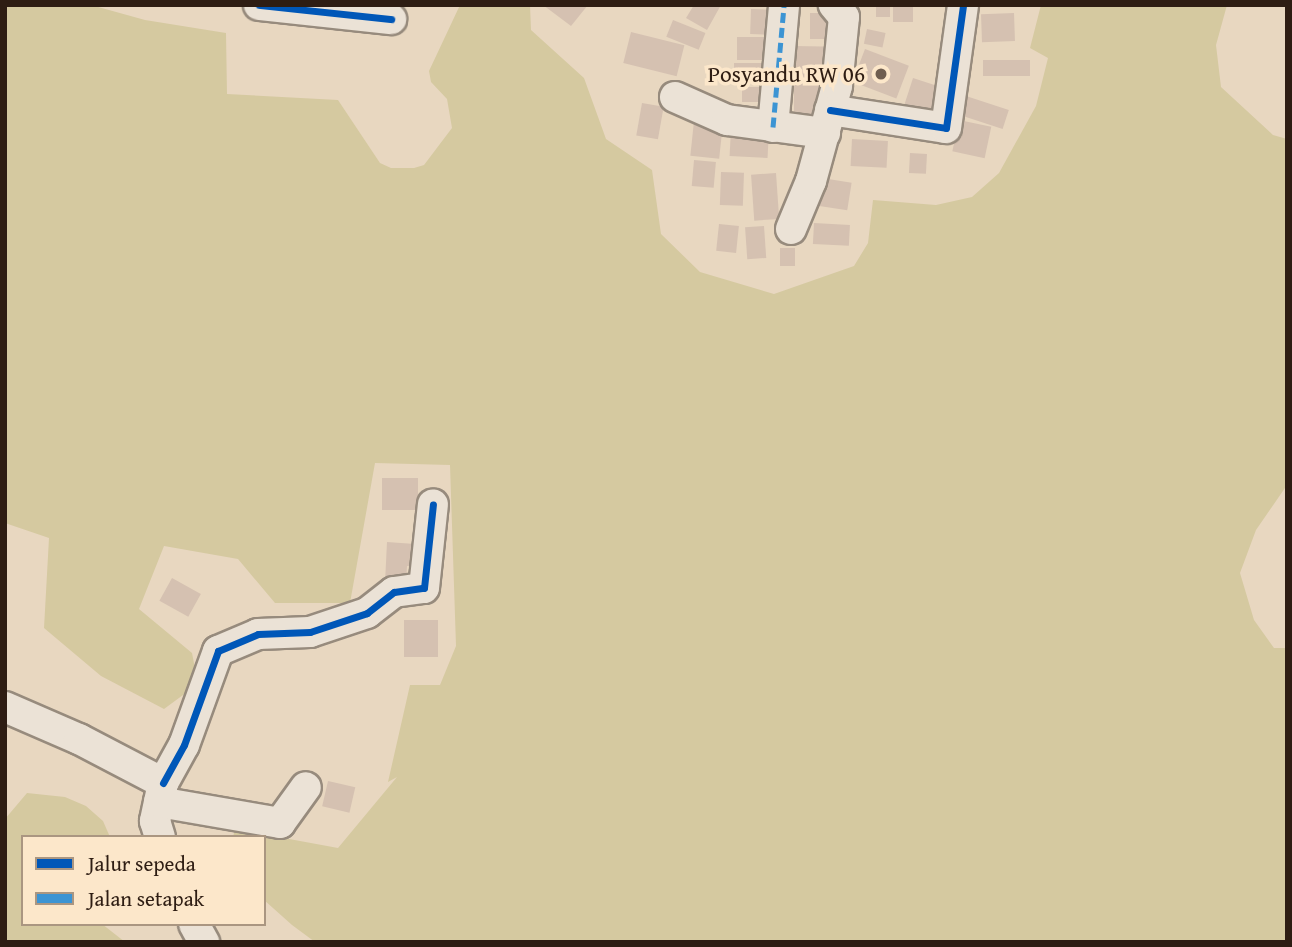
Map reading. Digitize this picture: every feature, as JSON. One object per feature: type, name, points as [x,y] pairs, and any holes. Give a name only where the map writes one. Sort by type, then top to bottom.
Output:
[{"type":"street","points":[[259,5],[391,19]]},
{"type":"street","points":[[773,127],[784,5]]},
{"type":"street","points":[[791,229],[827,122],[844,31],[844,17],[834,5]]},
{"type":"street","points":[[675,97],[711,115],[773,127],[827,122],[946,128],[963,5]]},
{"type":"street","points":[[159,835],[155,821],[161,793],[189,734],[218,651],[258,634],[310,632],[366,613],[394,592],[424,588],[433,504]]},
{"type":"street","points":[[5,707],[79,739],[161,793],[280,823],[306,787]]},
{"type":"street","points":[[195,926],[204,942]]},
{"type":"shaded area","points":[[5,5],[91,5],[145,20],[226,33],[227,94],[338,100],[380,163],[391,168],[414,168],[424,165],[452,128],[447,99],[431,82],[429,71],[460,5],[530,5],[531,30],[584,78],[606,139],[652,170],[661,234],[700,272],[774,294],[854,266],[868,243],[873,200],[936,205],[972,197],[999,173],[1036,106],[1048,58],[1030,48],[1041,5],[1227,5],[1216,45],[1221,87],[1273,135],[1287,139],[1287,485],[1256,530],[1240,573],[1254,620],[1274,648],[1287,648],[1287,942],[315,942],[266,902],[266,835],[234,835],[235,829],[338,848],[397,777],[388,782],[410,685],[440,685],[456,646],[450,465],[375,463],[350,603],[275,603],[238,559],[164,546],[139,609],[192,653],[198,684],[164,709],[101,676],[44,628],[49,538],[5,523]]},
{"type":"shaded area","points":[[27,793],[65,797],[86,806],[103,821],[109,835],[21,835],[21,926],[105,926],[125,942],[5,942],[5,819]]},
{"type":"building","points":[[543,5],[588,5],[571,26]]},
{"type":"building","points":[[694,5],[721,5],[707,30],[686,18]]},
{"type":"building","points":[[876,5],[890,5],[890,17],[876,17]]},
{"type":"building","points":[[893,5],[913,5],[913,22],[893,22]]},
{"type":"building","points":[[751,9],[777,10],[776,35],[750,34]]},
{"type":"building","points":[[810,13],[839,13],[839,39],[810,39]]},
{"type":"building","points":[[1014,13],[1015,41],[982,42],[981,14]]},
{"type":"building","points":[[673,20],[705,33],[699,50],[666,37]]},
{"type":"building","points":[[867,29],[886,33],[882,48],[864,44]]},
{"type":"building","points":[[631,32],[684,45],[677,76],[623,63]]},
{"type":"building","points":[[737,37],[771,37],[771,60],[737,60]]},
{"type":"building","points":[[794,46],[838,47],[837,78],[793,77]]},
{"type":"building","name":"Posyandu RW 06","points":[[865,49],[909,66],[896,99],[852,82]]},
{"type":"building","points":[[983,60],[1030,60],[1030,76],[983,76]]},
{"type":"building","points":[[734,63],[769,63],[769,83],[734,83]]},
{"type":"building","points":[[913,78],[944,88],[936,115],[904,105]]},
{"type":"building","points":[[794,80],[827,80],[827,116],[794,116]]},
{"type":"building","points":[[742,87],[768,87],[768,102],[742,102]]},
{"type":"building","points":[[966,96],[1009,110],[1003,129],[960,115]]},
{"type":"building","points":[[642,103],[664,107],[658,139],[636,135]]},
{"type":"building","points":[[959,120],[991,127],[985,158],[952,151]]},
{"type":"building","points":[[694,121],[723,124],[719,159],[690,156]]},
{"type":"building","points":[[731,129],[769,131],[768,158],[730,156]]},
{"type":"building","points":[[852,139],[888,141],[887,168],[851,166]]},
{"type":"building","points":[[910,153],[927,154],[926,174],[909,173]]},
{"type":"building","points":[[694,160],[716,162],[714,188],[692,186]]},
{"type":"building","points":[[721,172],[744,173],[743,206],[720,205]]},
{"type":"building","points":[[776,173],[779,219],[754,221],[751,175]]},
{"type":"building","points":[[822,178],[852,183],[847,210],[818,206]]},
{"type":"building","points":[[814,223],[850,225],[849,246],[813,244]]},
{"type":"building","points":[[719,224],[739,226],[736,253],[716,251]]},
{"type":"building","points":[[764,226],[766,258],[747,259],[745,227]]},
{"type":"building","points":[[780,248],[795,248],[795,266],[780,266]]},
{"type":"building","points":[[382,478],[418,478],[418,510],[382,510]]},
{"type":"building","points":[[387,542],[415,544],[414,567],[407,566],[406,584],[385,583]]},
{"type":"building","points":[[172,578],[201,594],[188,617],[159,601]]},
{"type":"building","points":[[404,620],[438,620],[438,657],[404,657]]},
{"type":"building","points":[[328,781],[355,787],[349,813],[322,806]]},
{"type":"marked path","points":[[773,127],[784,5]]},
{"type":"cycle path","points":[[259,5],[391,19]]},
{"type":"cycle path","points":[[830,110],[946,128],[963,5]]},
{"type":"cycle path","points":[[163,783],[184,745],[218,651],[258,634],[310,632],[367,613],[394,592],[424,588],[433,504]]},
{"type":"place","name":"Posyandu RW 06","points":[[881,74]]}]
